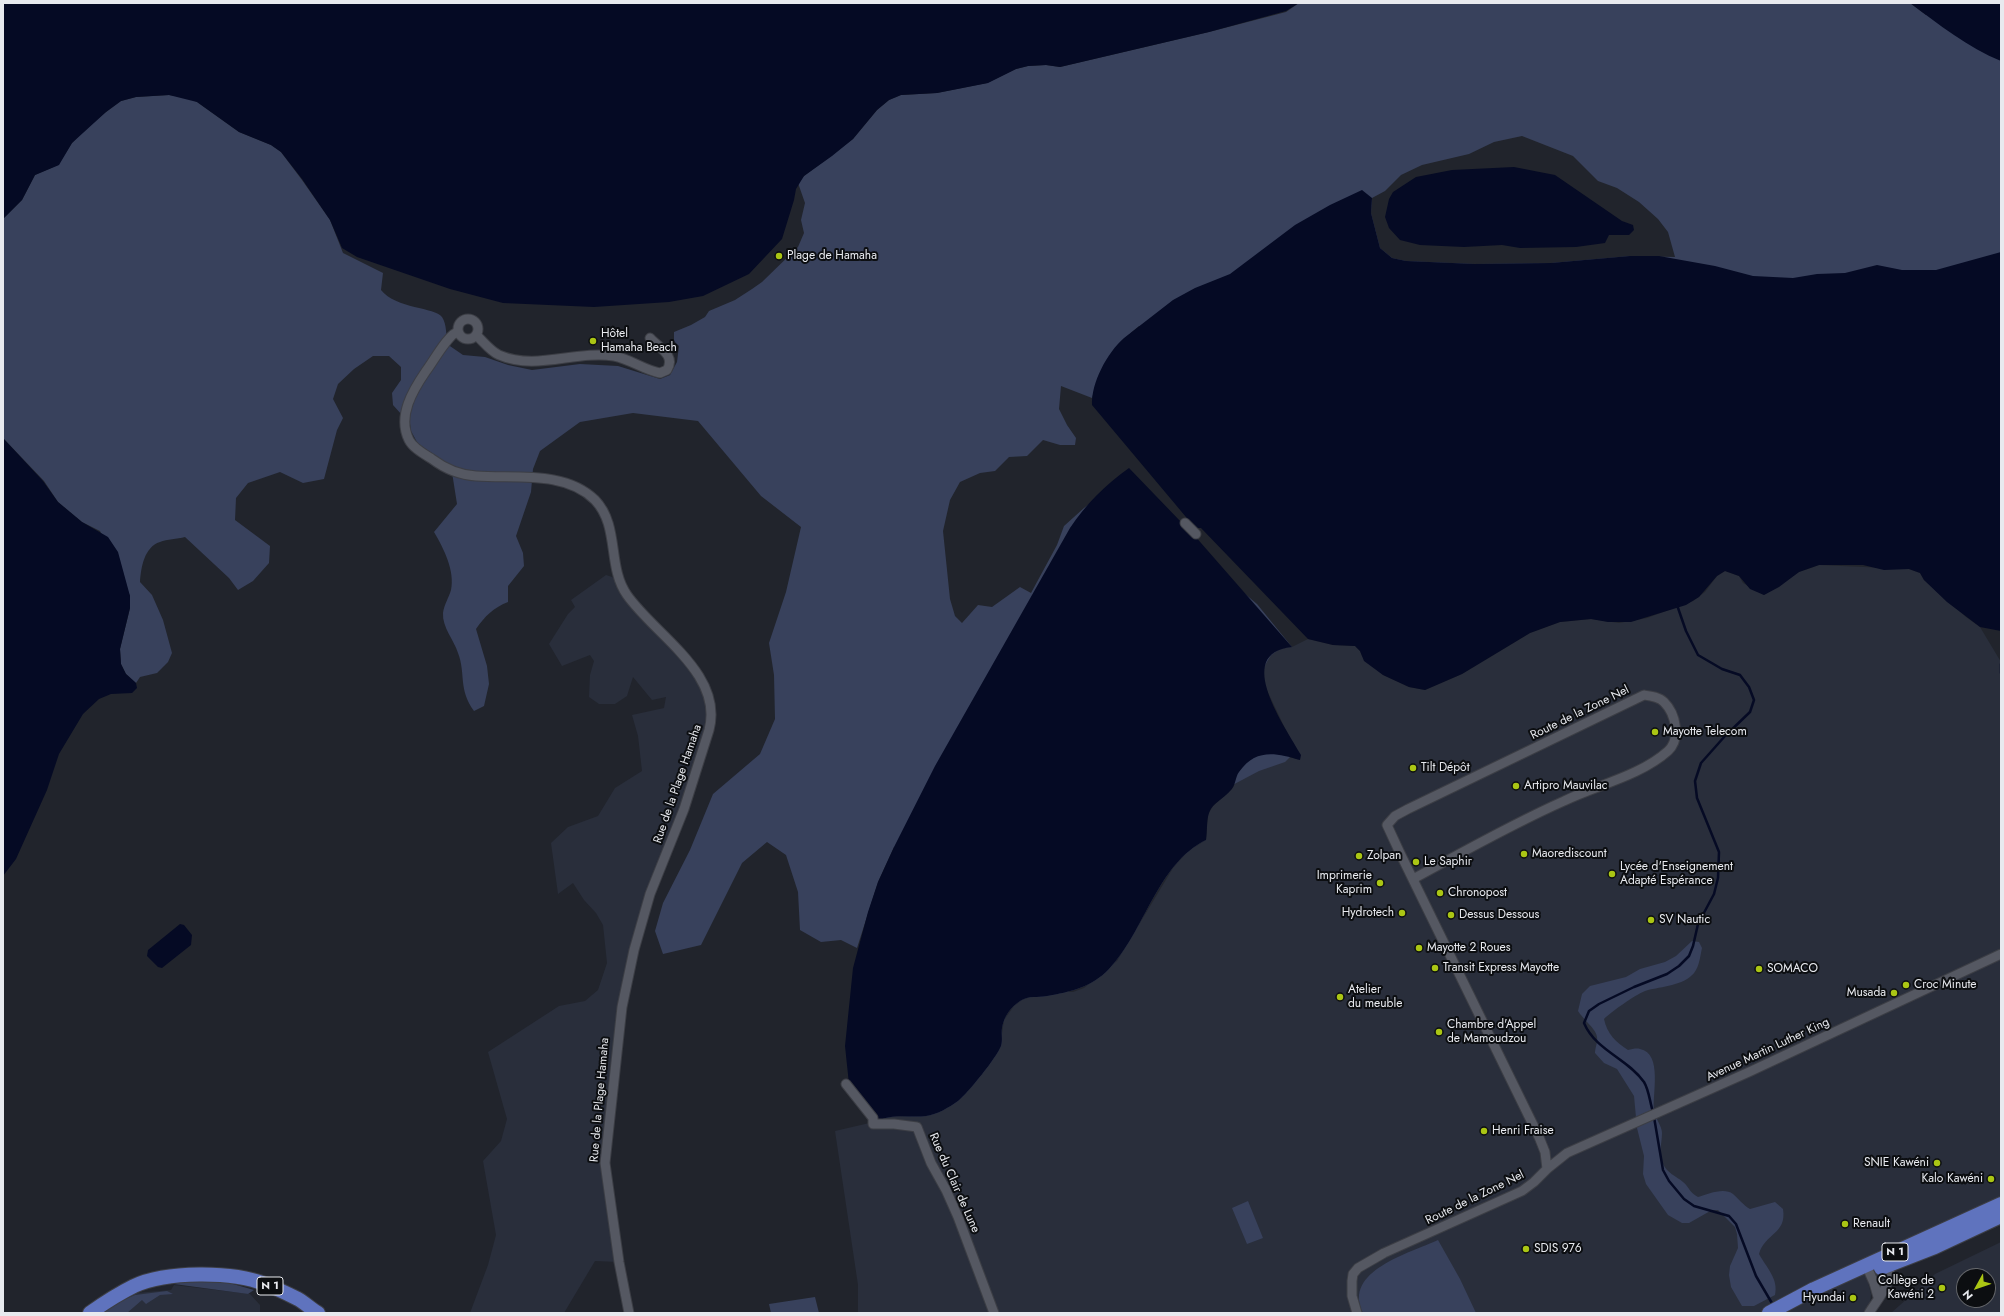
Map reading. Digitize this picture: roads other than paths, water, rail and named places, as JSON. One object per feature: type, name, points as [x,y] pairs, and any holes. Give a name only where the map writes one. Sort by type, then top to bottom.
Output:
[{"type":"main road","name":"N 1","points":[[1769,1313],[1787,1305],[1817,1297],[1868,1269],[2001,1204]]},
{"type":"main road","name":"N 1","points":[[1886,1261],[1935,1247],[2001,1216]]},
{"type":"main road","name":"N 1","points":[[90,1313],[113,1297],[134,1286],[174,1275],[225,1276],[315,1311]]},
{"type":"street","points":[[470,320],[476,324],[476,335],[466,339],[458,332],[460,324],[463,321],[470,320]]},
{"type":"street","name":"Rue de la Plage Hamaha","points":[[458,332],[455,332],[446,342],[410,396],[404,422],[409,441],[421,452],[444,468],[475,476],[510,476],[551,480],[573,486],[594,499],[606,514],[610,528],[618,579],[624,591],[636,607],[680,652],[694,670],[707,690],[710,702],[712,720],[684,810],[650,894],[634,950],[622,1007],[605,1163],[619,1262],[629,1313]]},
{"type":"street","points":[[476,335],[498,355],[517,360],[539,362],[577,357],[615,356],[660,373],[667,370],[670,360],[669,355],[650,338]]},
{"type":"street","points":[[1185,523],[1196,534]]},
{"type":"street","name":"Route de la Zone Nel","points":[[1357,1313],[1352,1296],[1352,1281],[1353,1274],[1358,1268],[1384,1253],[1522,1191],[1547,1169],[1545,1152],[1540,1137],[1413,879],[1387,825],[1395,816],[1644,695],[1655,697],[1663,701],[1674,719],[1677,730],[1669,750],[1659,758],[1620,778],[1565,800],[1520,822],[1413,879]]},
{"type":"street","name":"Avenue Martin Luther King","points":[[1547,1169],[1567,1153],[1749,1072],[2001,954]]},
{"type":"street","name":"Rue du Clair de Lune","points":[[846,1084],[873,1118],[873,1124],[894,1124],[917,1127],[931,1163],[946,1190],[958,1217],[994,1313]]},
{"type":"street","points":[[1869,1313],[1888,1283],[1890,1270],[1886,1261]]},
{"type":"street","points":[[1868,1269],[1878,1297]]},
{"type":"waterway","points":[[1653,1112],[1644,1082],[1629,1067],[1596,1041],[1589,1033],[1584,1023],[1589,1011],[1599,1004],[1634,987],[1667,974],[1679,966],[1689,956],[1698,924],[1714,894],[1718,878],[1719,852],[1697,798],[1695,781],[1701,763],[1725,736],[1750,712],[1754,700],[1749,687],[1740,675],[1722,669],[1698,655],[1686,631],[1677,605]]},
{"type":"waterway","points":[[2001,664],[2001,673]]},
{"type":"waterway","points":[[1654,1117],[1663,1170],[1669,1181],[1684,1199],[1694,1206],[1729,1216],[1736,1224],[1756,1276],[1773,1305]]},
{"type":"place","name":"Plage de Hamaha","points":[[779,256]]},
{"type":"place","name":"Hôtel Hamaha Beach","points":[[593,341]]},
{"type":"place","name":"Mayotte Telecom","points":[[1655,732]]},
{"type":"place","name":"Tilt Dépôt","points":[[1413,768]]},
{"type":"place","name":"Artipro Mauvilac","points":[[1516,786]]},
{"type":"place","name":"Maorediscount","points":[[1524,854]]},
{"type":"place","name":"Zolpan","points":[[1359,856]]},
{"type":"place","name":"Le Saphir","points":[[1416,862]]},
{"type":"place","name":"Lycée d'Enseignement Adapté Espérance","points":[[1612,874]]},
{"type":"place","name":"Imprimerie Kaprim","points":[[1380,883]]},
{"type":"place","name":"Chronopost","points":[[1440,893]]},
{"type":"place","name":"Hydrotech","points":[[1402,913]]},
{"type":"place","name":"Dessus Dessous","points":[[1451,915]]},
{"type":"place","name":"SV Nautic","points":[[1651,920]]},
{"type":"place","name":"Mayotte 2 Roues","points":[[1419,948]]},
{"type":"place","name":"Transit Express Mayotte","points":[[1435,968]]},
{"type":"place","name":"SOMACO","points":[[1759,969]]},
{"type":"place","name":"Croc Minute","points":[[1906,985]]},
{"type":"place","name":"Musada","points":[[1894,993]]},
{"type":"place","name":"Atelier du meuble","points":[[1340,997]]},
{"type":"place","name":"Chambre d'Appel de Mamoudzou","points":[[1439,1032]]},
{"type":"place","name":"Henri Fraise","points":[[1484,1131]]},
{"type":"place","name":"SNIE Kawéni","points":[[1937,1163]]},
{"type":"place","name":"Kalo Kawéni","points":[[1991,1179]]},
{"type":"place","name":"Renault","points":[[1845,1224]]},
{"type":"place","name":"SDIS 976","points":[[1526,1249]]},
{"type":"place","name":"Collège de Kawéni 2","points":[[1942,1288]]},
{"type":"place","name":"Hyundai","points":[[1853,1298]]}]
